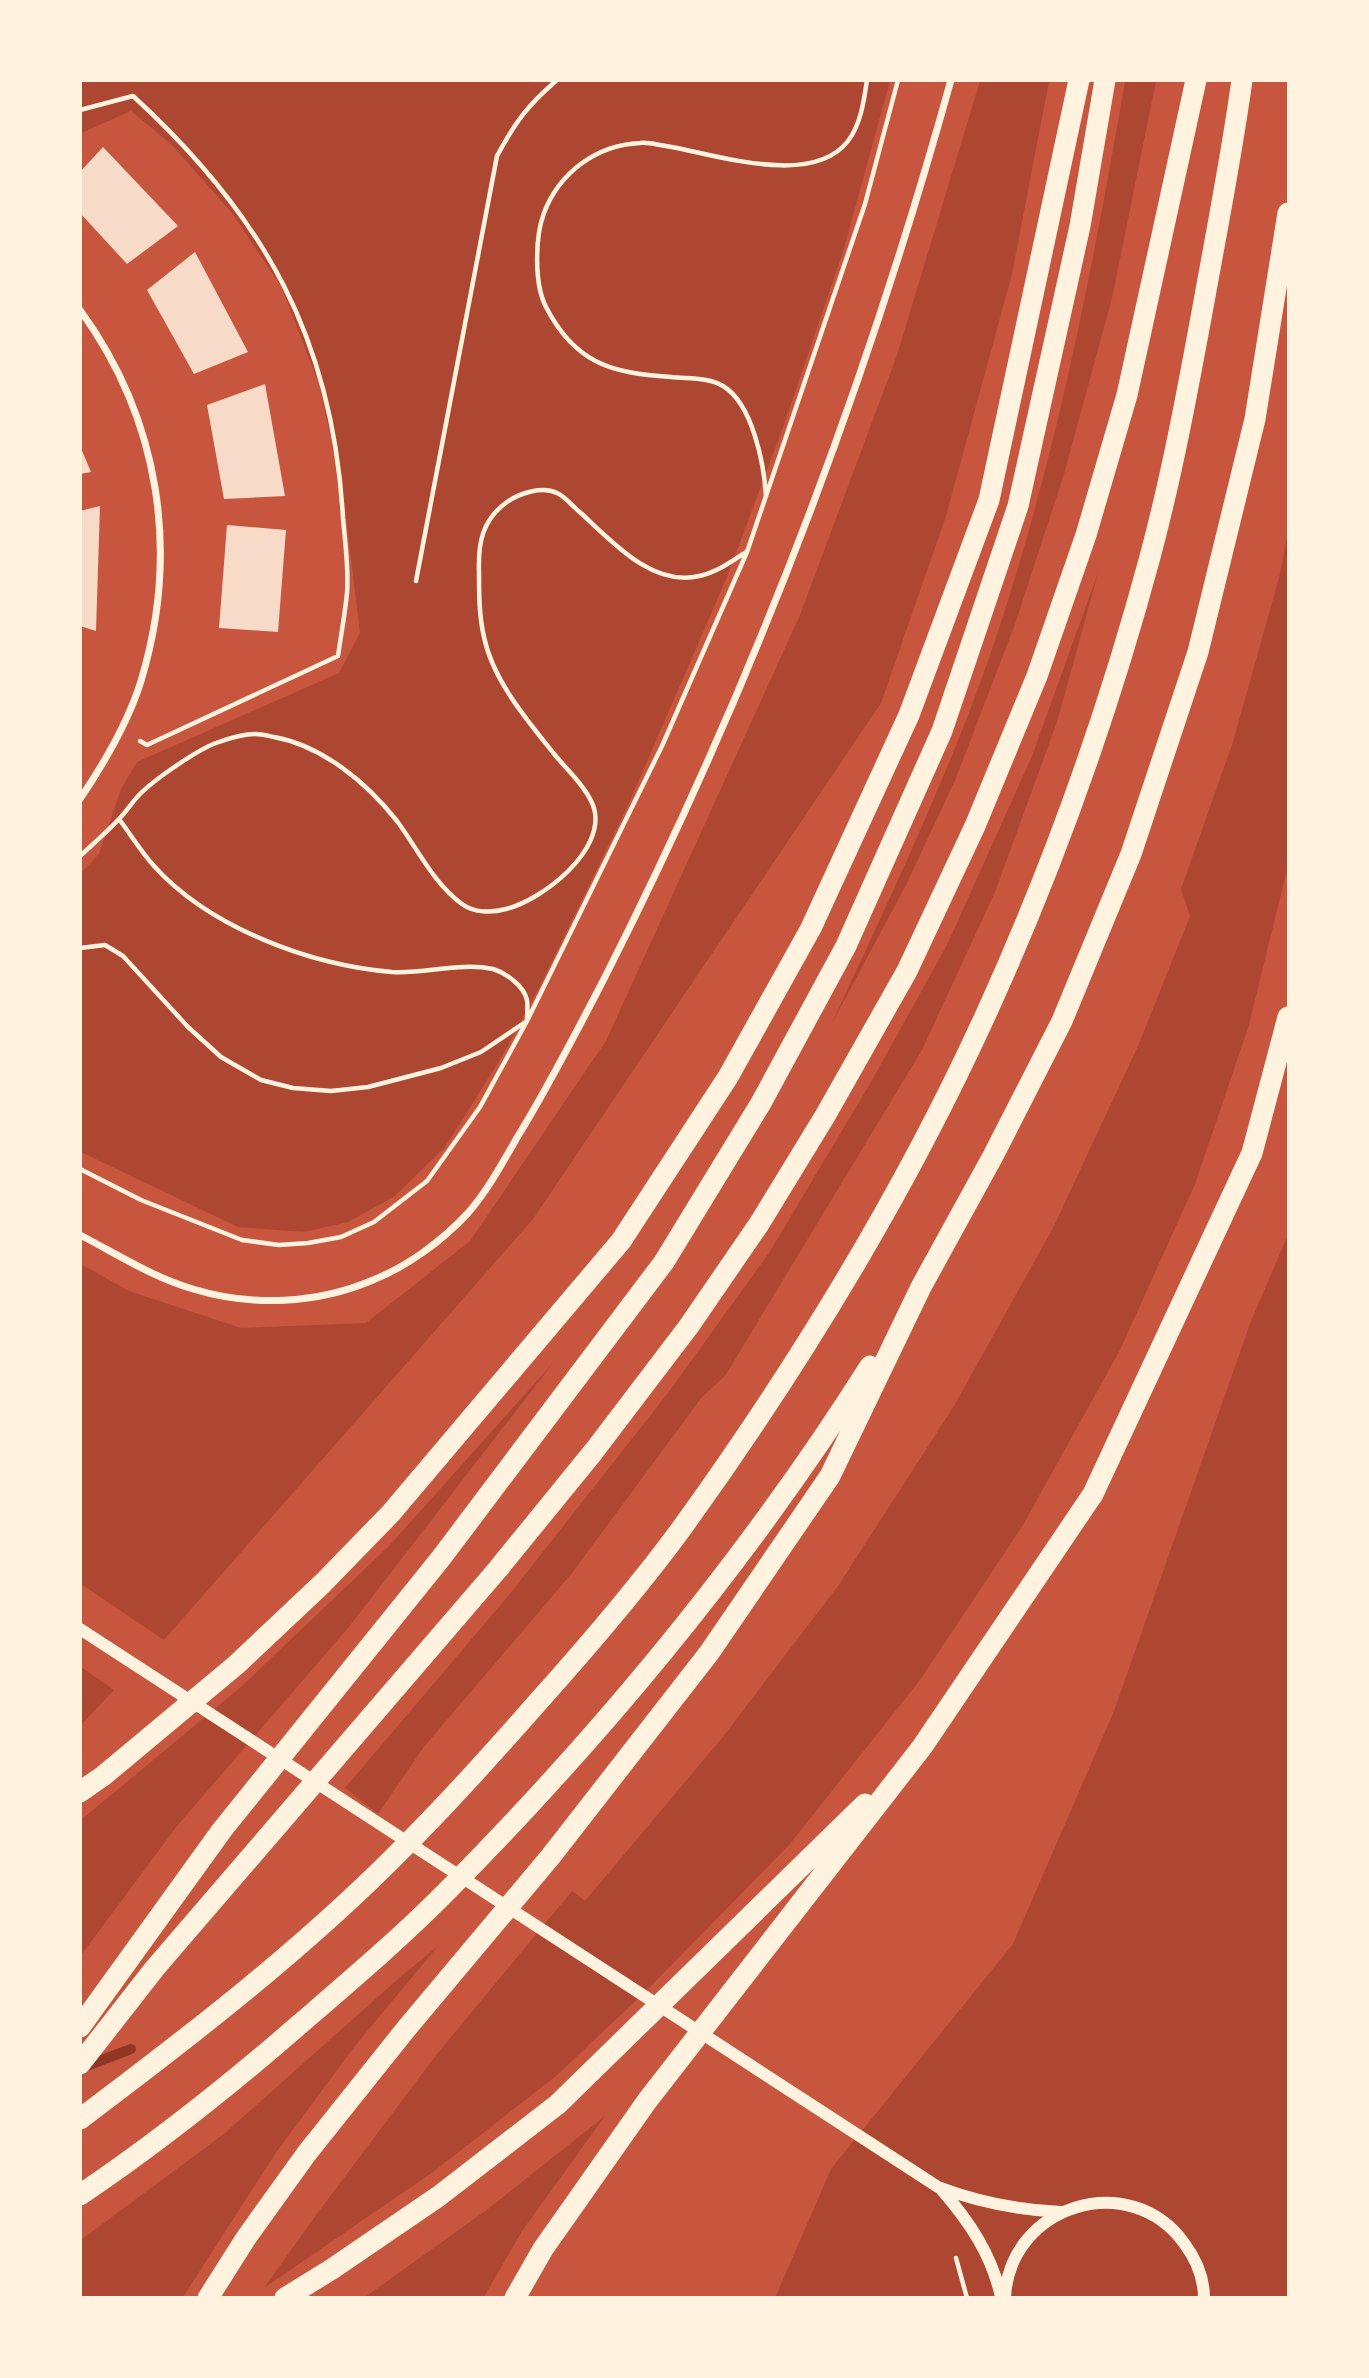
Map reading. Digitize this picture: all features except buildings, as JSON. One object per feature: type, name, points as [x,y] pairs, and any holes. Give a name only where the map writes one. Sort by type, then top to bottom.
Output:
[{"type":"highway","points":[[80,1792],[103,1776],[236,1665],[323,1583],[391,1513],[621,1241],[728,1077],[811,928],[909,716],[989,500],[1079,80]]},
{"type":"highway","points":[[80,2027],[235,1813],[441,1558],[664,1262],[761,1103],[846,946],[942,731],[1018,506],[1080,226],[1105,80]]},
{"type":"highway","points":[[80,2064],[155,1968],[498,1569],[594,1451],[689,1326],[772,1203],[907,971],[975,825],[1037,676],[1086,536],[1127,395],[1196,80]]},
{"type":"highway","points":[[80,2119],[197,2031],[318,1927],[403,1849],[492,1754],[590,1644],[681,1528],[777,1389],[843,1286],[913,1160],[986,1015],[1051,860],[1106,704],[1151,554],[1184,407],[1242,80]]},
{"type":"highway","points":[[208,2298],[246,2238],[307,2153],[551,1856],[709,1653],[830,1476],[921,1287],[993,1156],[1062,1021],[1130,854],[1201,639],[1255,419],[1289,213]]},
{"type":"highway","points":[[515,2298],[543,2249],[648,2101],[922,1747],[1093,1494],[1252,1153],[1289,1017]]},
{"type":"highway","points":[[80,2195],[232,2083],[357,1975],[449,1890],[535,1798],[638,1683],[764,1523],[844,1408],[921,1287]]},
{"type":"highway","points":[[285,2298],[439,2196],[558,2104],[922,1747]]},
{"type":"street","points":[[80,1235],[158,1276],[192,1289],[264,1301],[301,1299],[337,1292],[374,1280],[408,1262],[440,1239],[468,1212],[492,1181],[540,1100],[648,892],[713,753],[773,612],[878,324],[924,178],[951,80]]},
{"type":"street","points":[[80,310],[97,333],[119,373],[137,414],[150,458],[158,503],[161,549],[159,594],[141,683],[121,731],[103,765],[80,799]]},
{"type":"street","points":[[80,1629],[938,2187],[1004,2207],[1060,2212]]},
{"type":"street","points":[[938,2187],[960,2211],[978,2237],[1003,2298]]},
{"type":"street","points":[[1003,2298],[1016,2254],[1035,2230],[1060,2212],[1090,2203],[1121,2203],[1151,2213],[1176,2232],[1194,2257],[1204,2287],[1204,2298]]},
{"type":"path","points":[[416,581],[496,156],[514,124],[557,80]]},
{"type":"path","points":[[766,498],[765,469],[755,433],[738,402],[724,387],[700,379],[636,373],[606,366],[586,358],[569,344],[542,300],[537,265],[542,217],[552,193],[567,174],[585,160],[610,148],[642,142],[773,166],[813,162],[834,155],[849,140],[859,119],[867,80]]},
{"type":"path","points":[[80,1169],[141,1200],[242,1240],[279,1245],[341,1237],[374,1223],[428,1181],[480,1107],[527,1021],[662,746],[747,552],[865,204],[898,80]]},
{"type":"path","points":[[80,110],[133,96],[173,133],[245,219],[273,264],[298,314],[320,374],[333,426],[342,500],[347,591],[338,656],[147,745],[121,731]]},
{"type":"path","points":[[80,856],[119,819],[140,793],[186,760],[215,743],[255,734],[295,741],[353,776],[376,796],[445,888],[464,906],[489,913],[520,904],[552,886],[571,868],[589,844],[596,824],[593,806],[583,789],[516,706],[484,640],[479,586],[481,533],[507,502],[530,491],[555,492],[637,561],[669,578],[697,577],[718,570],[747,552]]},
{"type":"path","points":[[119,819],[154,866],[184,893],[220,919],[306,956],[347,967],[396,972],[492,969],[506,975],[527,999],[527,1021]]},
{"type":"path","points":[[80,947],[105,945],[123,956],[188,1027],[221,1057],[261,1080],[293,1088],[331,1091],[368,1087],[441,1068],[481,1052],[527,1021]]},
{"type":"path","points":[[951,2250],[957,2259],[967,2298]]},
{"type":"shaded area","points":[[81,81],[890,81],[843,252],[782,430],[727,577],[629,803],[540,986],[501,1058],[445,1147],[395,1196],[348,1222],[304,1232],[238,1227],[81,1152],[80,874],[99,854],[121,789],[137,762],[339,673],[360,633],[344,500],[319,384],[281,286],[232,213],[171,144],[131,111],[81,133]]},
{"type":"shaded area","points":[[980,81],[1049,81],[1012,274],[946,516],[881,703],[533,1219],[164,1640],[81,1584],[81,1264],[129,1291],[241,1328],[366,1323],[470,1241],[606,1041],[800,615],[897,355]]},
{"type":"shaded area","points":[[1125,81],[1156,81],[1112,298],[1064,474],[1015,624],[956,778],[907,883],[831,1025],[945,772],[979,686],[1004,612],[1027,537],[1066,386]]},
{"type":"shaded area","points":[[1288,533],[1288,866],[1248,1028],[1195,1184],[1120,1350],[1023,1525],[920,1680],[789,1845],[645,1992],[556,2076],[433,2172],[264,2288],[437,2054],[572,1891],[585,1901],[722,1738],[838,1586],[954,1406],[1053,1228],[1138,1046],[1190,916],[1181,889],[1233,742],[1280,574]]},
{"type":"shaded area","points":[[1098,573],[1057,722],[995,892],[922,1050],[725,1376],[702,1397],[572,1573],[423,1748],[378,1814],[345,1788],[509,1595],[668,1393],[769,1253],[871,1082],[947,945],[1032,756]]},
{"type":"shaded area","points":[[1288,1235],[1288,2297],[775,2298],[831,2169],[1013,1944],[1114,1711],[1251,1321]]},
{"type":"shaded area","points":[[553,1363],[348,1628],[177,1826],[81,1955],[81,1820],[241,1687],[389,1546]]},
{"type":"shaded area","points":[[81,1667],[114,1690],[81,1725]]},
{"type":"shaded area","points":[[438,1946],[354,2047],[275,2154],[183,2297],[81,2297],[81,2240],[225,2133]]},
{"type":"shaded area","points":[[605,2116],[522,2231],[484,2297],[365,2297],[488,2209]]},
{"type":"waterway","points":[[81,2068],[131,2049]]}]
